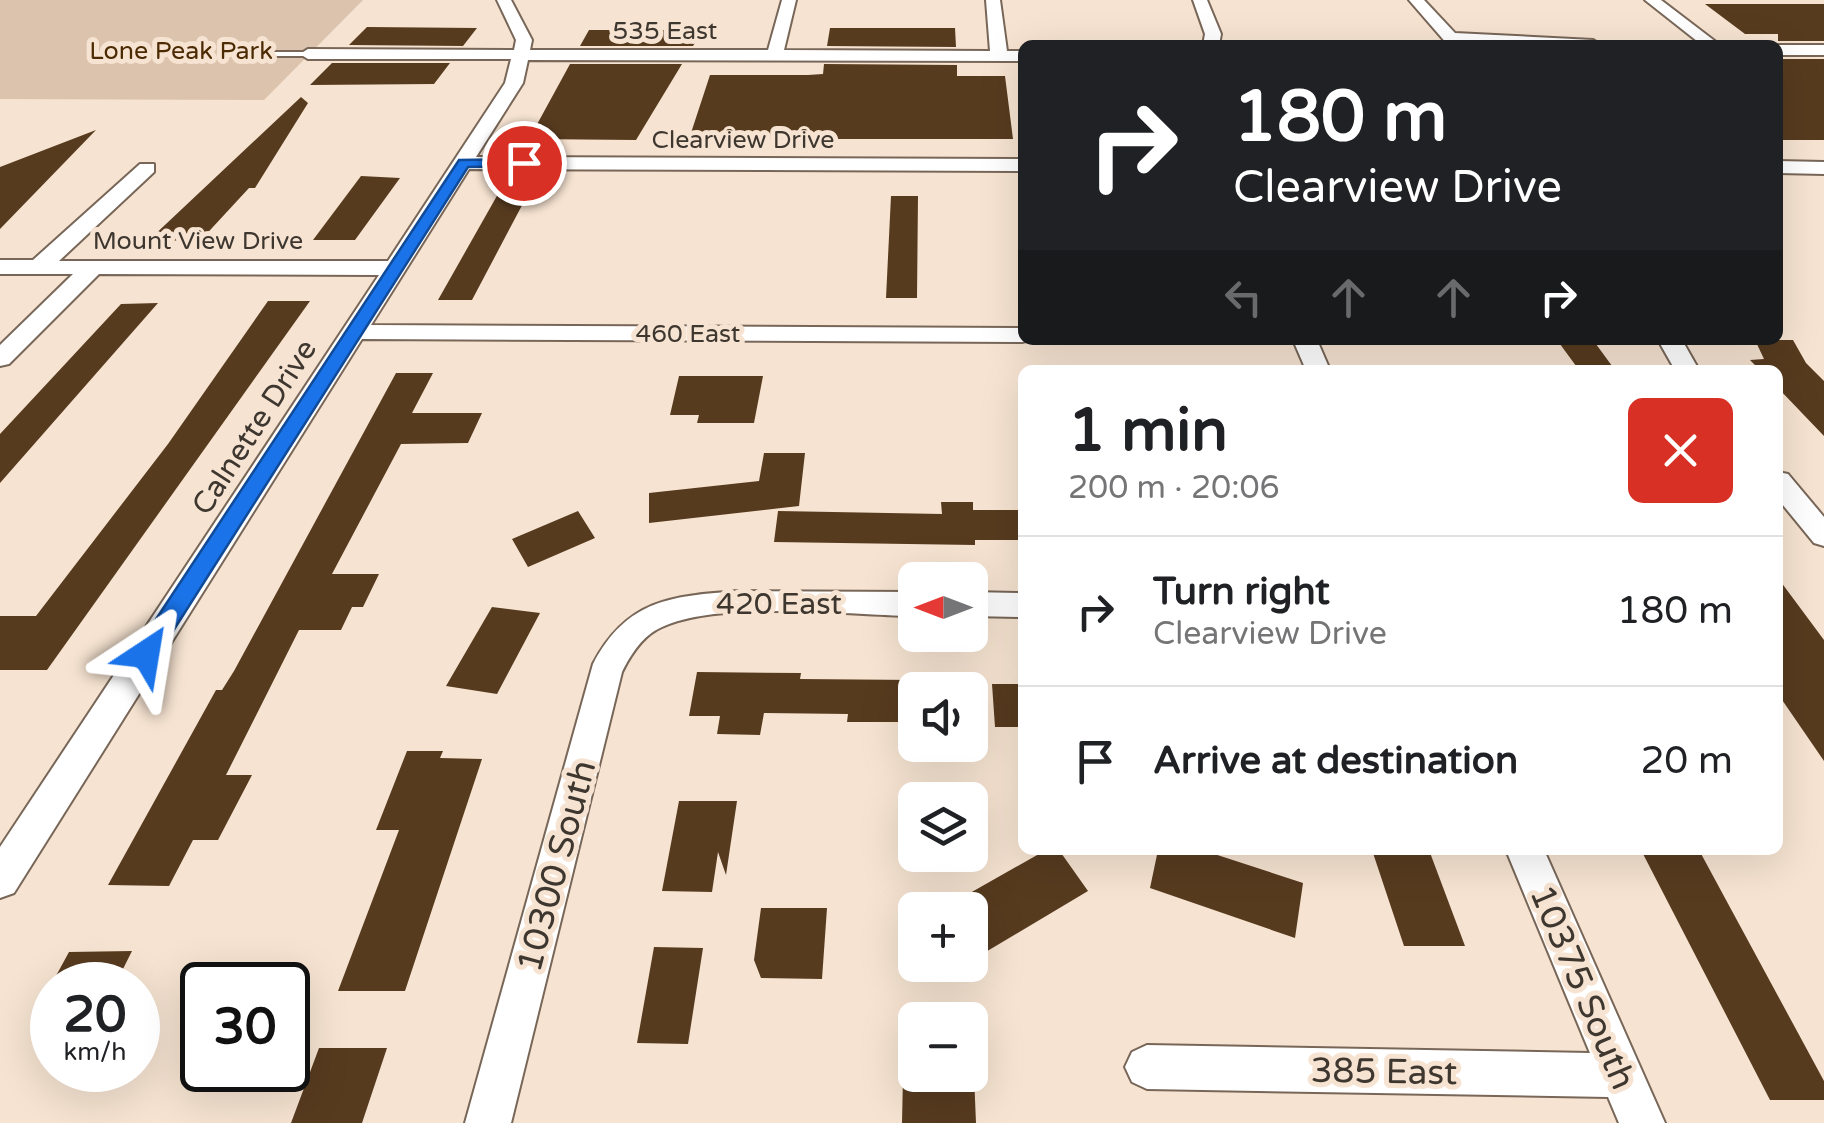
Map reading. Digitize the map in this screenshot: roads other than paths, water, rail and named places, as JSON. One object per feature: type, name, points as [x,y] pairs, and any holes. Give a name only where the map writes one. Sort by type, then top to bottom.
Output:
[{"type":"street","points":[[504,0],[524,40],[522,54]]},
{"type":"street","points":[[776,55],[789,0]]},
{"type":"street","points":[[992,0],[1000,56]]},
{"type":"street","points":[[1200,0],[1210,20],[1211,40]]},
{"type":"street","points":[[1416,0],[1452,40]]},
{"type":"street","points":[[1652,0],[1705,40]]},
{"type":"street","points":[[1783,50],[1824,50]]},
{"type":"street","name":"535 East","points":[[308,54],[1018,56]]},
{"type":"street","name":"Calnette Drive","points":[[0,880],[514,84],[522,54]]},
{"type":"street","name":"Clearview Drive","points":[[464,163],[1018,165]]},
{"type":"street","points":[[40,267],[147,168]]},
{"type":"street","points":[[1783,168],[1824,168]]},
{"type":"street","name":"Mount View Drive","points":[[0,267],[396,268]]},
{"type":"street","points":[[0,359],[93,267]]},
{"type":"street","name":"460 East","points":[[354,332],[1018,335]]},
{"type":"street","points":[[1783,486],[1824,536]]},
{"type":"street","name":"420 East","points":[[646,620],[685,606],[706,604],[898,604]]},
{"type":"street","points":[[988,604],[1018,604]]},
{"type":"street","name":"10300 South","points":[[488,1123],[606,672],[628,636],[646,620]]},
{"type":"street","name":"10375 South","points":[[1526,855],[1642,1123]]},
{"type":"street","name":"385 East","points":[[1147,1067],[1621,1075]]},
{"type":"lane","points":[[270,54],[308,54]]},
{"type":"park label","name":"Lone Peak Park","points":[[181,50]]}]
